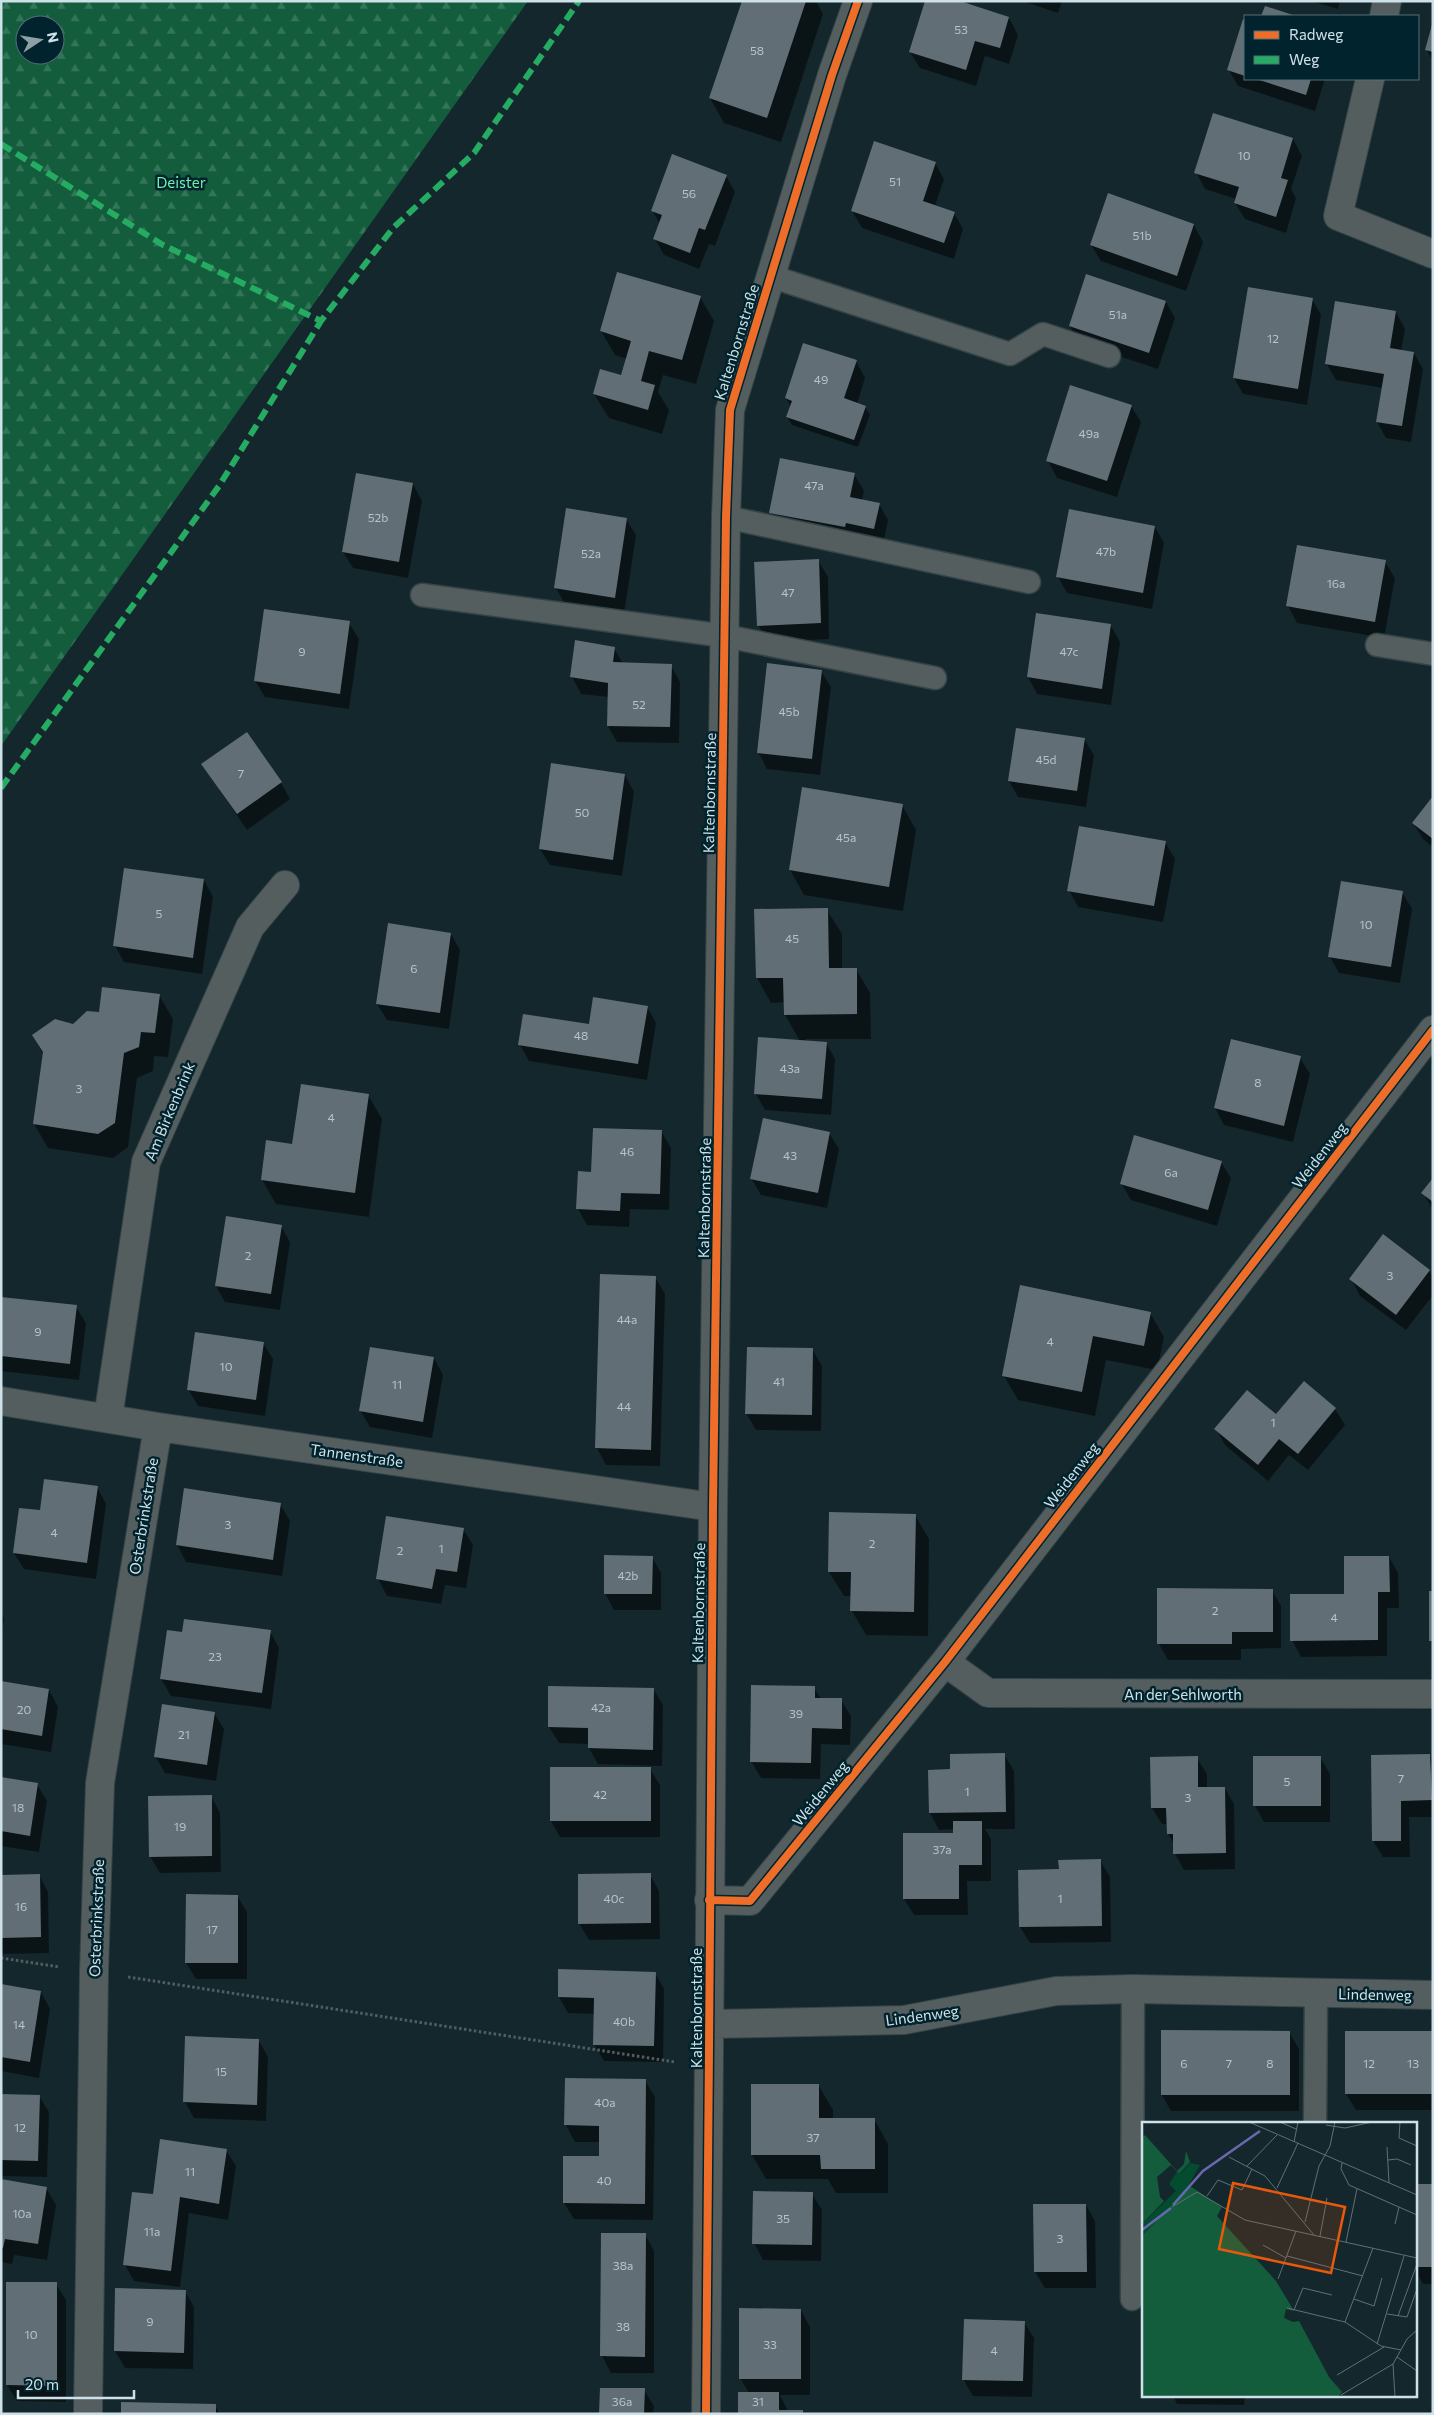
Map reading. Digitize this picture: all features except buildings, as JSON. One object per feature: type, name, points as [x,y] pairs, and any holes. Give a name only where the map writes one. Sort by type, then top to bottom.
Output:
[{"type":"street","name":"Kaltenbornstraße","points":[[706,2414],[713,1507],[726,517],[730,410],[832,75],[858,1]]},
{"type":"street","points":[[1384,15],[1388,1]]},
{"type":"street","points":[[1370,80],[1338,216],[1433,254]]},
{"type":"street","name":"Am Birkenbrink","points":[[108,1418],[146,1162],[250,927],[285,884]]},
{"type":"street","name":"Weidenweg","points":[[709,1900],[750,1901],[944,1662],[1433,1030]]},
{"type":"street","name":"Tannenstraße","points":[[1,1401],[158,1427],[713,1507]]},
{"type":"street","name":"Osterbrinkstraße","points":[[88,2414],[94,1972],[100,1783],[158,1427]]},
{"type":"street","name":"An der Sehlworth","points":[[944,1662],[988,1693],[1433,1694]]},
{"type":"street","name":"Lindenweg","points":[[710,2024],[904,2020],[1056,1991],[1133,1989],[1433,1995]]},
{"type":"lane","name":"Kaltenbornstraße","points":[[770,276],[1010,354],[1043,334],[1108,356]]},
{"type":"lane","points":[[726,517],[1029,582]]},
{"type":"lane","points":[[422,595],[725,636],[935,678]]},
{"type":"lane","points":[[1377,645],[1433,654]]},
{"type":"lane","points":[[1132,2299],[1133,1989]]},
{"type":"lane","name":"Lindenweg","points":[[1315,2122],[1316,1993]]},
{"type":"path","points":[[1,1958],[710,2067]]},
{"type":"green space","name":"Deister","points":[[1,1],[528,1],[1,746]]},
{"type":"marked path","points":[[1,144],[163,245],[321,321],[393,228],[474,153],[579,1]]},
{"type":"marked path","points":[[1,788],[219,486],[321,321]]},
{"type":"cycle path","points":[[706,2414],[713,1508],[726,517],[730,410],[832,75],[858,1]]},
{"type":"cycle path","points":[[709,1900],[750,1901],[945,1662],[1433,1030]]}]
